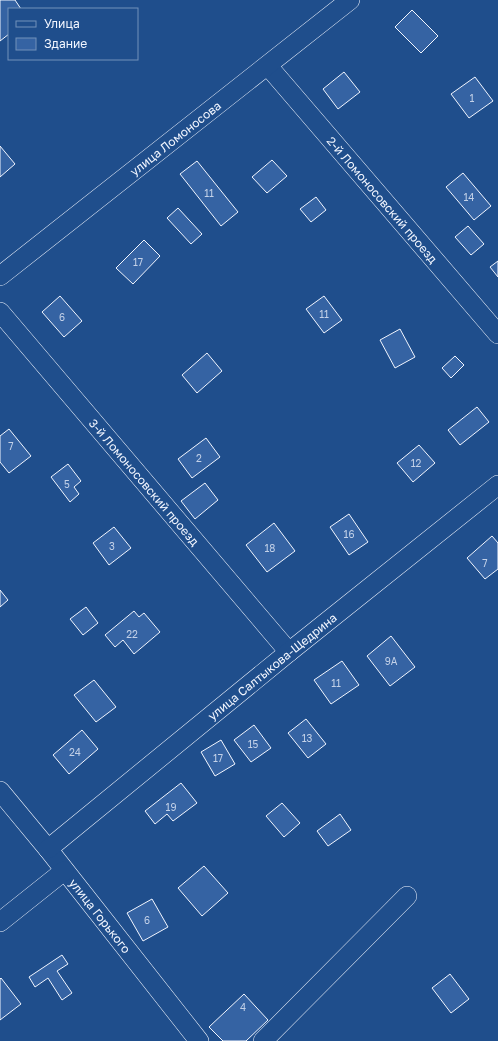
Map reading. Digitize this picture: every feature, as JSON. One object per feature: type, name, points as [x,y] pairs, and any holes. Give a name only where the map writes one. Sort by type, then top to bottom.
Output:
[{"type":"street","name":"улица Ломоносова","points":[[0,276],[350,0]]},
{"type":"street","name":"2-й Ломоносовский проезд","points":[[268,66],[498,334]]},
{"type":"street","name":"3-й Ломоносовский проезд","points":[[0,312],[289,652]]},
{"type":"street","name":"улица Салтыкова-Щедрина","points":[[48,850],[289,652],[498,485]]},
{"type":"street","name":"улица Горького","points":[[0,791],[199,1041]]},
{"type":"street","points":[[0,922],[64,871]]},
{"type":"street","points":[[263,1041],[407,896]]},
{"type":"building","points":[[0,0],[15,0],[20,8],[8,8],[8,35],[0,41]]},
{"type":"building","points":[[412,10],[438,36],[421,53],[395,27]]},
{"type":"building","points":[[344,72],[360,92],[338,109],[323,89]]},
{"type":"building","points":[[475,77],[493,101],[469,118],[451,94]]},
{"type":"building","points":[[0,146],[15,164],[0,177]]},
{"type":"building","points":[[272,160],[287,176],[267,193],[252,177]]},
{"type":"building","points":[[197,161],[238,212],[221,226],[180,174]]},
{"type":"building","points":[[463,173],[491,206],[474,220],[446,187]]},
{"type":"building","points":[[316,197],[326,210],[311,222],[300,209]]},
{"type":"building","points":[[178,208],[202,234],[191,244],[167,218]]},
{"type":"building","points":[[468,226],[484,244],[471,255],[455,237]]},
{"type":"building","points":[[144,240],[160,256],[133,284],[116,268]]},
{"type":"building","points":[[498,261],[498,277],[490,267]]},
{"type":"building","points":[[60,296],[82,321],[64,337],[42,312]]},
{"type":"building","points":[[324,296],[342,320],[324,333],[306,309]]},
{"type":"building","points":[[400,329],[415,357],[395,368],[380,340]]},
{"type":"building","points":[[207,353],[222,371],[197,393],[182,375]]},
{"type":"building","points":[[455,356],[464,365],[451,378],[442,368]]},
{"type":"building","points":[[477,407],[489,422],[460,445],[448,430]]},
{"type":"building","points":[[9,429],[31,456],[9,473],[0,462],[0,436]]},
{"type":"building","points":[[206,438],[220,457],[192,478],[178,459]]},
{"type":"building","points":[[419,445],[435,463],[413,482],[397,463]]},
{"type":"building","points":[[68,464],[81,481],[74,487],[79,494],[70,502],[51,477]]},
{"type":"building","points":[[205,483],[218,500],[195,519],[181,501]]},
{"type":"building","points":[[349,514],[368,542],[349,555],[330,527]]},
{"type":"building","points":[[274,523],[295,551],[267,572],[246,545]]},
{"type":"building","points":[[114,527],[131,548],[109,565],[93,543]]},
{"type":"building","points":[[492,536],[498,543],[498,569],[485,579],[467,558]]},
{"type":"building","points":[[0,590],[8,600],[0,607]]},
{"type":"building","points":[[86,607],[98,623],[83,635],[70,619]]},
{"type":"building","points":[[134,611],[139,617],[144,613],[160,632],[134,654],[123,640],[115,647],[105,635]]},
{"type":"building","points":[[391,636],[415,667],[390,686],[367,656]]},
{"type":"building","points":[[342,661],[359,685],[331,704],[314,680]]},
{"type":"building","points":[[94,680],[116,707],[96,722],[74,695]]},
{"type":"building","points":[[306,719],[326,744],[308,758],[288,733]]},
{"type":"building","points":[[254,725],[271,748],[251,762],[234,740]]},
{"type":"building","points":[[82,730],[98,749],[69,774],[53,755]]},
{"type":"building","points":[[221,740],[235,764],[215,776],[201,752]]},
{"type":"building","points":[[181,783],[197,803],[173,821],[167,814],[155,824],[145,811]]},
{"type":"building","points":[[282,803],[300,823],[284,837],[266,816]]},
{"type":"building","points":[[340,814],[351,830],[328,846],[317,831]]},
{"type":"building","points":[[204,866],[228,893],[202,916],[178,888]]},
{"type":"building","points":[[152,899],[168,927],[143,941],[127,913]]},
{"type":"building","points":[[62,955],[68,964],[57,971],[72,993],[62,1000],[48,978],[35,987],[29,977]]},
{"type":"building","points":[[450,974],[469,999],[451,1013],[432,988]]},
{"type":"building","points":[[1,978],[21,1004],[0,1020],[0,979]]},
{"type":"building","points":[[244,994],[268,1020],[246,1041],[223,1041],[209,1027]]}]
